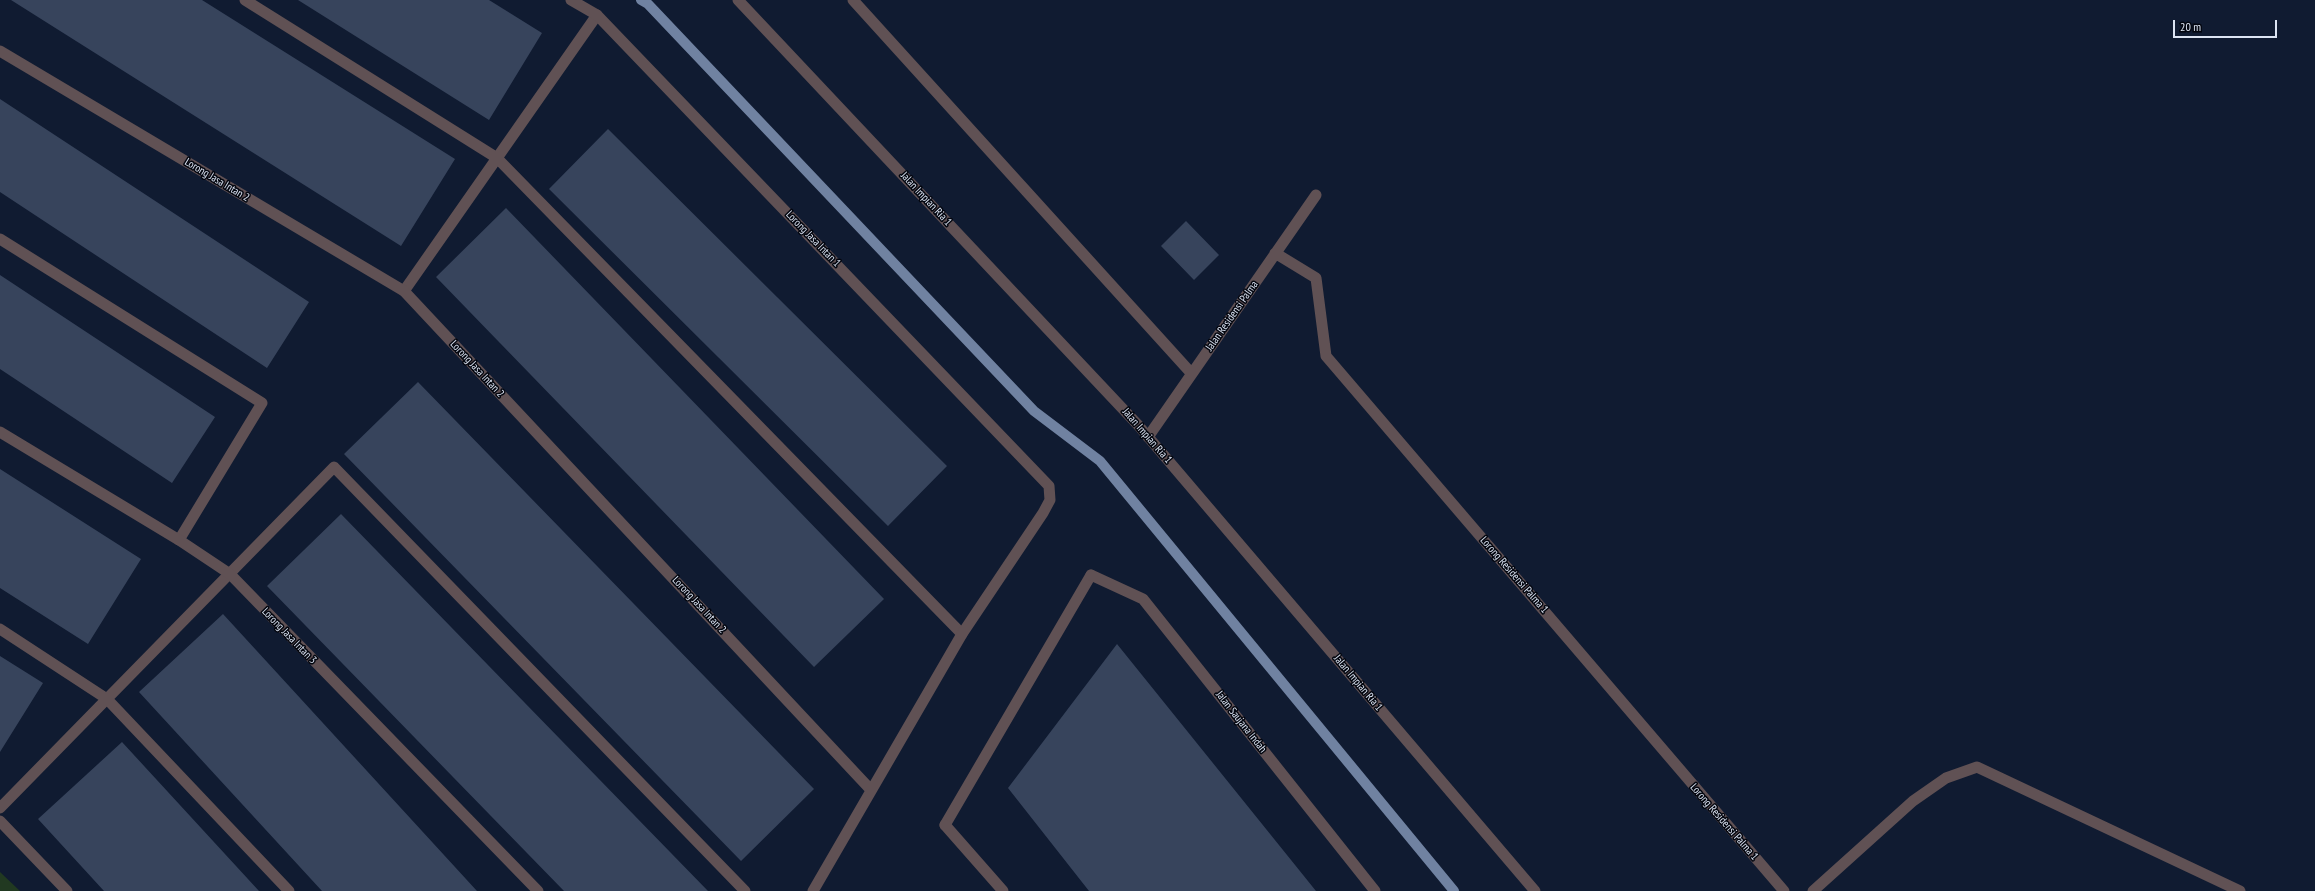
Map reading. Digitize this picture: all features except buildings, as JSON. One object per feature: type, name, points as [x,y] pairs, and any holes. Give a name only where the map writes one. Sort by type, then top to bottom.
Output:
[{"type":"street","points":[[245,0],[497,158],[962,634],[812,891]]},
{"type":"street","name":"Lorong Jasa Intan 1","points":[[571,0],[597,15],[1049,486],[1050,500],[1043,513],[962,634]]},
{"type":"street","name":"Jalan Impian Ria 1","points":[[738,0],[1148,437],[1535,891]]},
{"type":"street","points":[[854,0],[1192,374]]},
{"type":"street","points":[[404,291],[597,15]]},
{"type":"street","name":"Lorong Jasa Intan 2","points":[[0,51],[404,291],[871,790]]},
{"type":"street","name":"Jalan Residensi Palma","points":[[1148,437],[1316,195]]},
{"type":"street","points":[[0,239],[262,403],[179,540]]},
{"type":"street","name":"Lorong Residensi Palma 1","points":[[1275,253],[1316,278],[1326,356],[1784,891]]},
{"type":"street","name":"Lorong Jasa Intan 3","points":[[0,432],[179,540],[230,574],[538,891]]},
{"type":"street","points":[[0,808],[334,467],[744,891]]},
{"type":"street","name":"Jalan Saujana Indah","points":[[1003,891],[945,825],[1091,575],[1143,598],[1375,891]]},
{"type":"street","points":[[0,629],[107,699],[290,891]]},
{"type":"street","points":[[1813,891],[1913,801],[1946,778],[1977,767],[2240,891]]},
{"type":"street","points":[[0,821],[67,891]]},
{"type":"green space","points":[[0,872],[20,891],[0,891]]},
{"type":"waterway","points":[[641,0],[648,4],[1034,411],[1100,461],[1454,891]]}]
